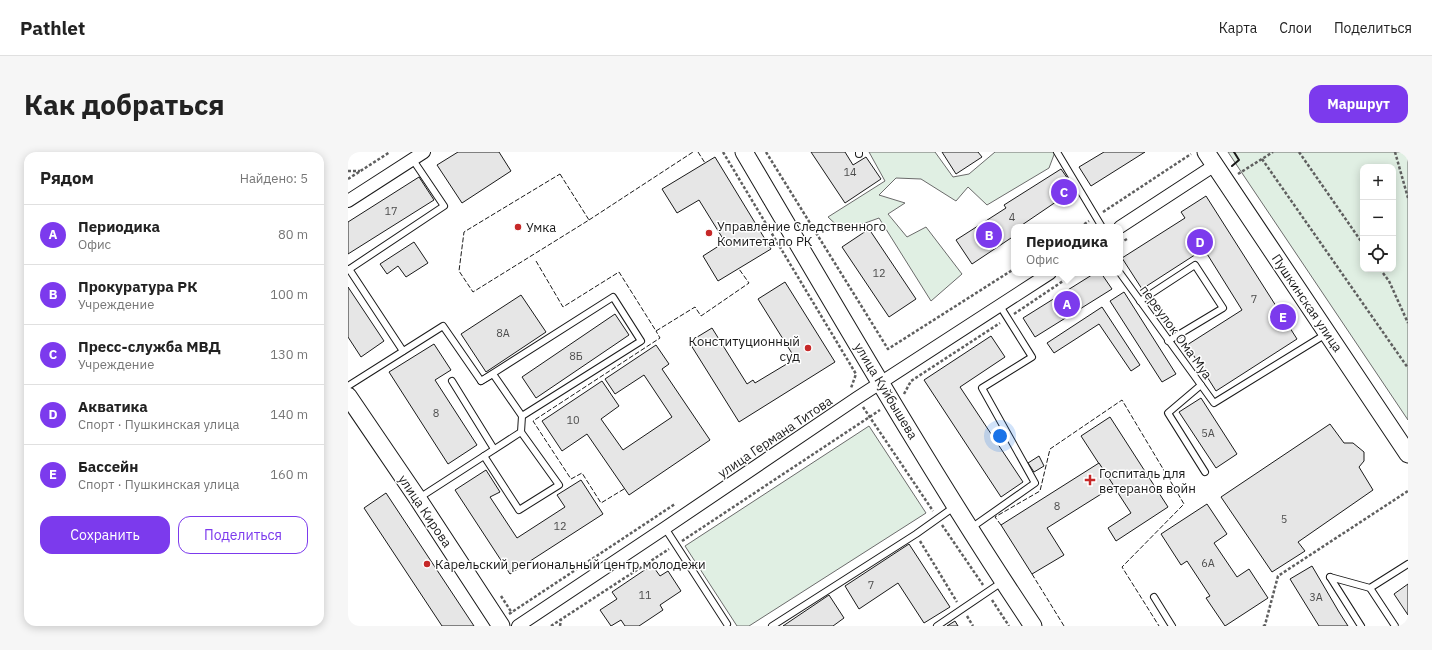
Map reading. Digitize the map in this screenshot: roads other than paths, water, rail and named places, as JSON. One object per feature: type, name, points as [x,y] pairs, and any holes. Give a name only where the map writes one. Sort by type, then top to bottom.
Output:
[{"type":"main road","name":"улица Куйбышева","points":[[744,152],[881,384],[1003,581],[1033,626]]},
{"type":"main road","name":"Пушкинская улица","points":[[1211,159],[1408,454]]},
{"type":"main road","name":"улица Кирова","points":[[352,406],[418,499],[501,626]]},
{"type":"street","points":[[348,201],[424,152]]},
{"type":"street","points":[[1123,225],[1211,159]]},
{"type":"street","name":"улица Германа Титова","points":[[518,626],[850,403],[1045,276]]},
{"type":"lane","points":[[1057,152],[1100,224]]},
{"type":"lane","points":[[403,351],[349,270],[444,206],[413,160]]},
{"type":"lane","points":[[1140,301],[1195,265],[1223,308],[1168,341]]},
{"type":"lane","name":"переулок Ома Муа","points":[[1122,276],[1214,403],[1327,333]]},
{"type":"lane","points":[[348,386],[444,326],[481,381],[613,297],[641,341],[522,416]]},
{"type":"lane","points":[[970,528],[1035,483],[982,388],[1032,357],[1000,306]]},
{"type":"lane","points":[[484,456],[519,510],[558,484],[521,432],[522,416],[493,374]]},
{"type":"lane","points":[[452,381],[494,449]]},
{"type":"lane","points":[[1201,385],[1168,413],[1205,472]]},
{"type":"lane","points":[[418,499],[521,432]]},
{"type":"lane","points":[[772,626],[916,534],[956,506]]},
{"type":"lane","points":[[665,528],[727,624]]},
{"type":"lane","points":[[1370,588],[1408,564]]},
{"type":"lane","points":[[1361,626],[1330,577],[1370,588],[1395,626]]},
{"type":"lane","points":[[937,626],[1003,581]]},
{"type":"lane","points":[[1154,597],[1172,626]]},
{"type":"place","name":"Пресс-служба МВД","points":[[1064,192]]},
{"type":"place","name":"Умка","points":[[518,227]]},
{"type":"place","name":"Управление Следственного Комитета по РК","points":[[709,233]]},
{"type":"place","name":"Прокуратура РК","points":[[989,235]]},
{"type":"place","name":"Акватика","points":[[1200,242]]},
{"type":"place","name":"Периодика","points":[[1067,304]]},
{"type":"place","name":"Бассейн","points":[[1283,317]]},
{"type":"place","name":"Конституционный суд","points":[[808,348]]},
{"type":"place","name":"Госпиталь для ветеранов войн","points":[[1090,480]]},
{"type":"place","name":"Карельский региональный центр молодежи","points":[[427,564]]}]
